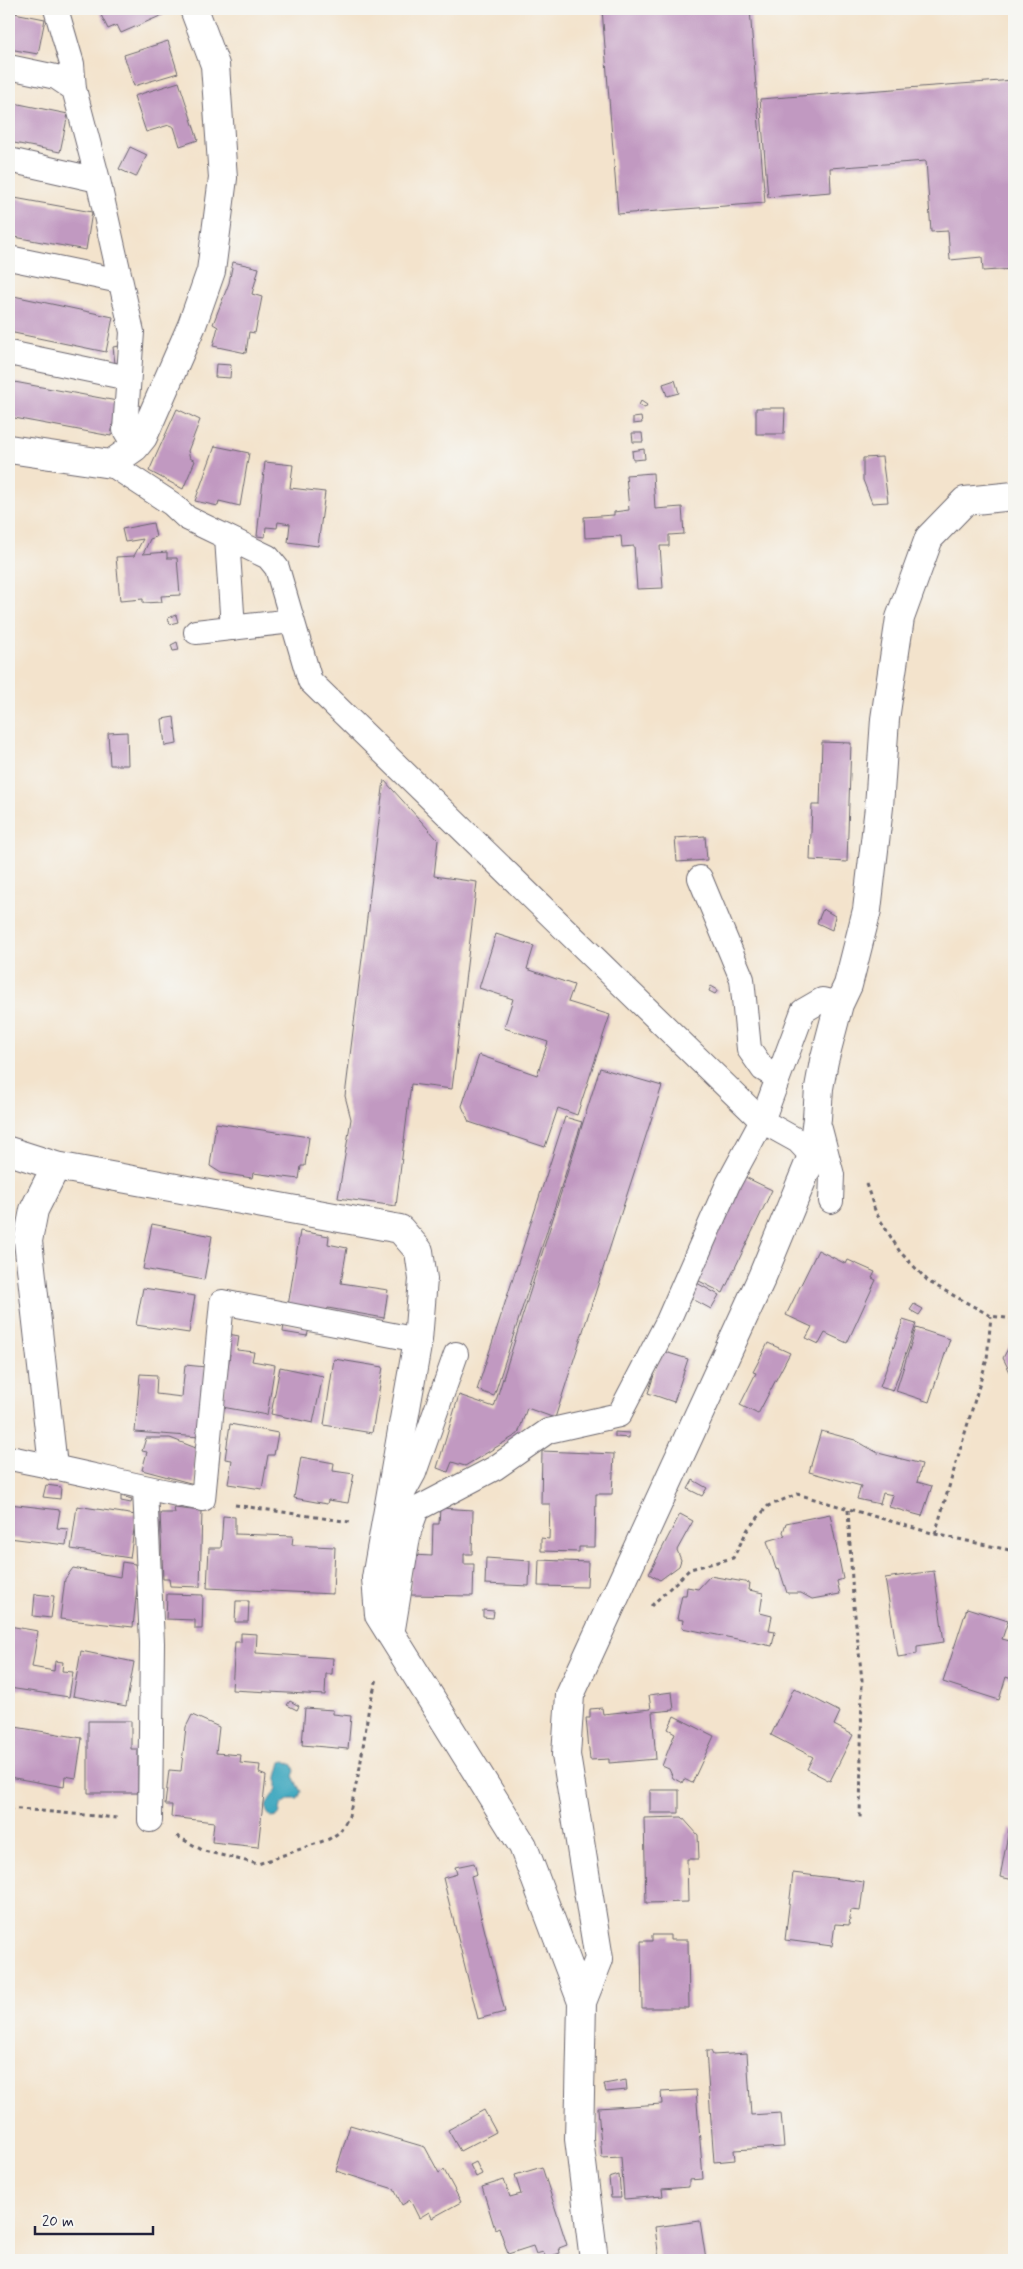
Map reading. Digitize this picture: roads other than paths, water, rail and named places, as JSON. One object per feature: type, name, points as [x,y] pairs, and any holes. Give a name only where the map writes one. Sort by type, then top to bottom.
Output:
[{"type":"street","points":[[9,449],[111,464],[136,447],[143,437],[192,325],[211,271],[223,178],[215,65],[194,9]]},
{"type":"street","points":[[594,2260],[579,2139],[582,2002],[599,1959],[566,1755],[570,1696],[762,1277],[812,1156],[819,1088],[839,1004],[848,984],[867,910],[879,807],[885,719],[900,618],[929,538],[965,501],[1014,496]]},
{"type":"street","points":[[9,1151],[56,1166],[400,1229],[419,1251],[423,1279],[418,1340],[376,1578],[379,1615],[523,1846],[582,2002]]},
{"type":"street","points":[[53,1466],[28,1241],[34,1210],[56,1166]]},
{"type":"lane","points":[[56,9],[72,64],[74,89],[98,180],[132,332],[125,430],[136,447]]},
{"type":"lane","points":[[9,67],[56,77],[74,89]]},
{"type":"lane","points":[[9,160],[98,180]]},
{"type":"lane","points":[[9,258],[120,281]]},
{"type":"lane","points":[[9,353],[128,378]]},
{"type":"lane","points":[[111,464],[172,504],[188,518],[268,557],[277,568],[310,681],[762,1121],[798,1141],[812,1156]]},
{"type":"lane","points":[[227,538],[233,628]]},
{"type":"lane","points":[[196,632],[292,621]]},
{"type":"lane","points":[[700,878],[742,979],[749,1049],[762,1068],[778,1078]]},
{"type":"lane","points":[[392,1635],[409,1530],[417,1509],[496,1468],[548,1431],[619,1415],[668,1321],[728,1184],[762,1121],[803,1011],[822,1000],[839,1004]]},
{"type":"lane","points":[[817,1118],[832,1175],[831,1201]]},
{"type":"lane","points":[[9,1458],[53,1466],[145,1489],[202,1499],[222,1302],[418,1340]]},
{"type":"lane","points":[[385,1527],[414,1472],[456,1354]]},
{"type":"lane","points":[[145,1489],[152,1643],[150,1820]]},
{"type":"water","points":[[285,1761],[293,1765],[295,1771],[293,1776],[301,1792],[298,1799],[290,1799],[282,1804],[279,1814],[273,1818],[269,1815],[266,1808],[277,1789],[277,1777],[281,1762]]}]
